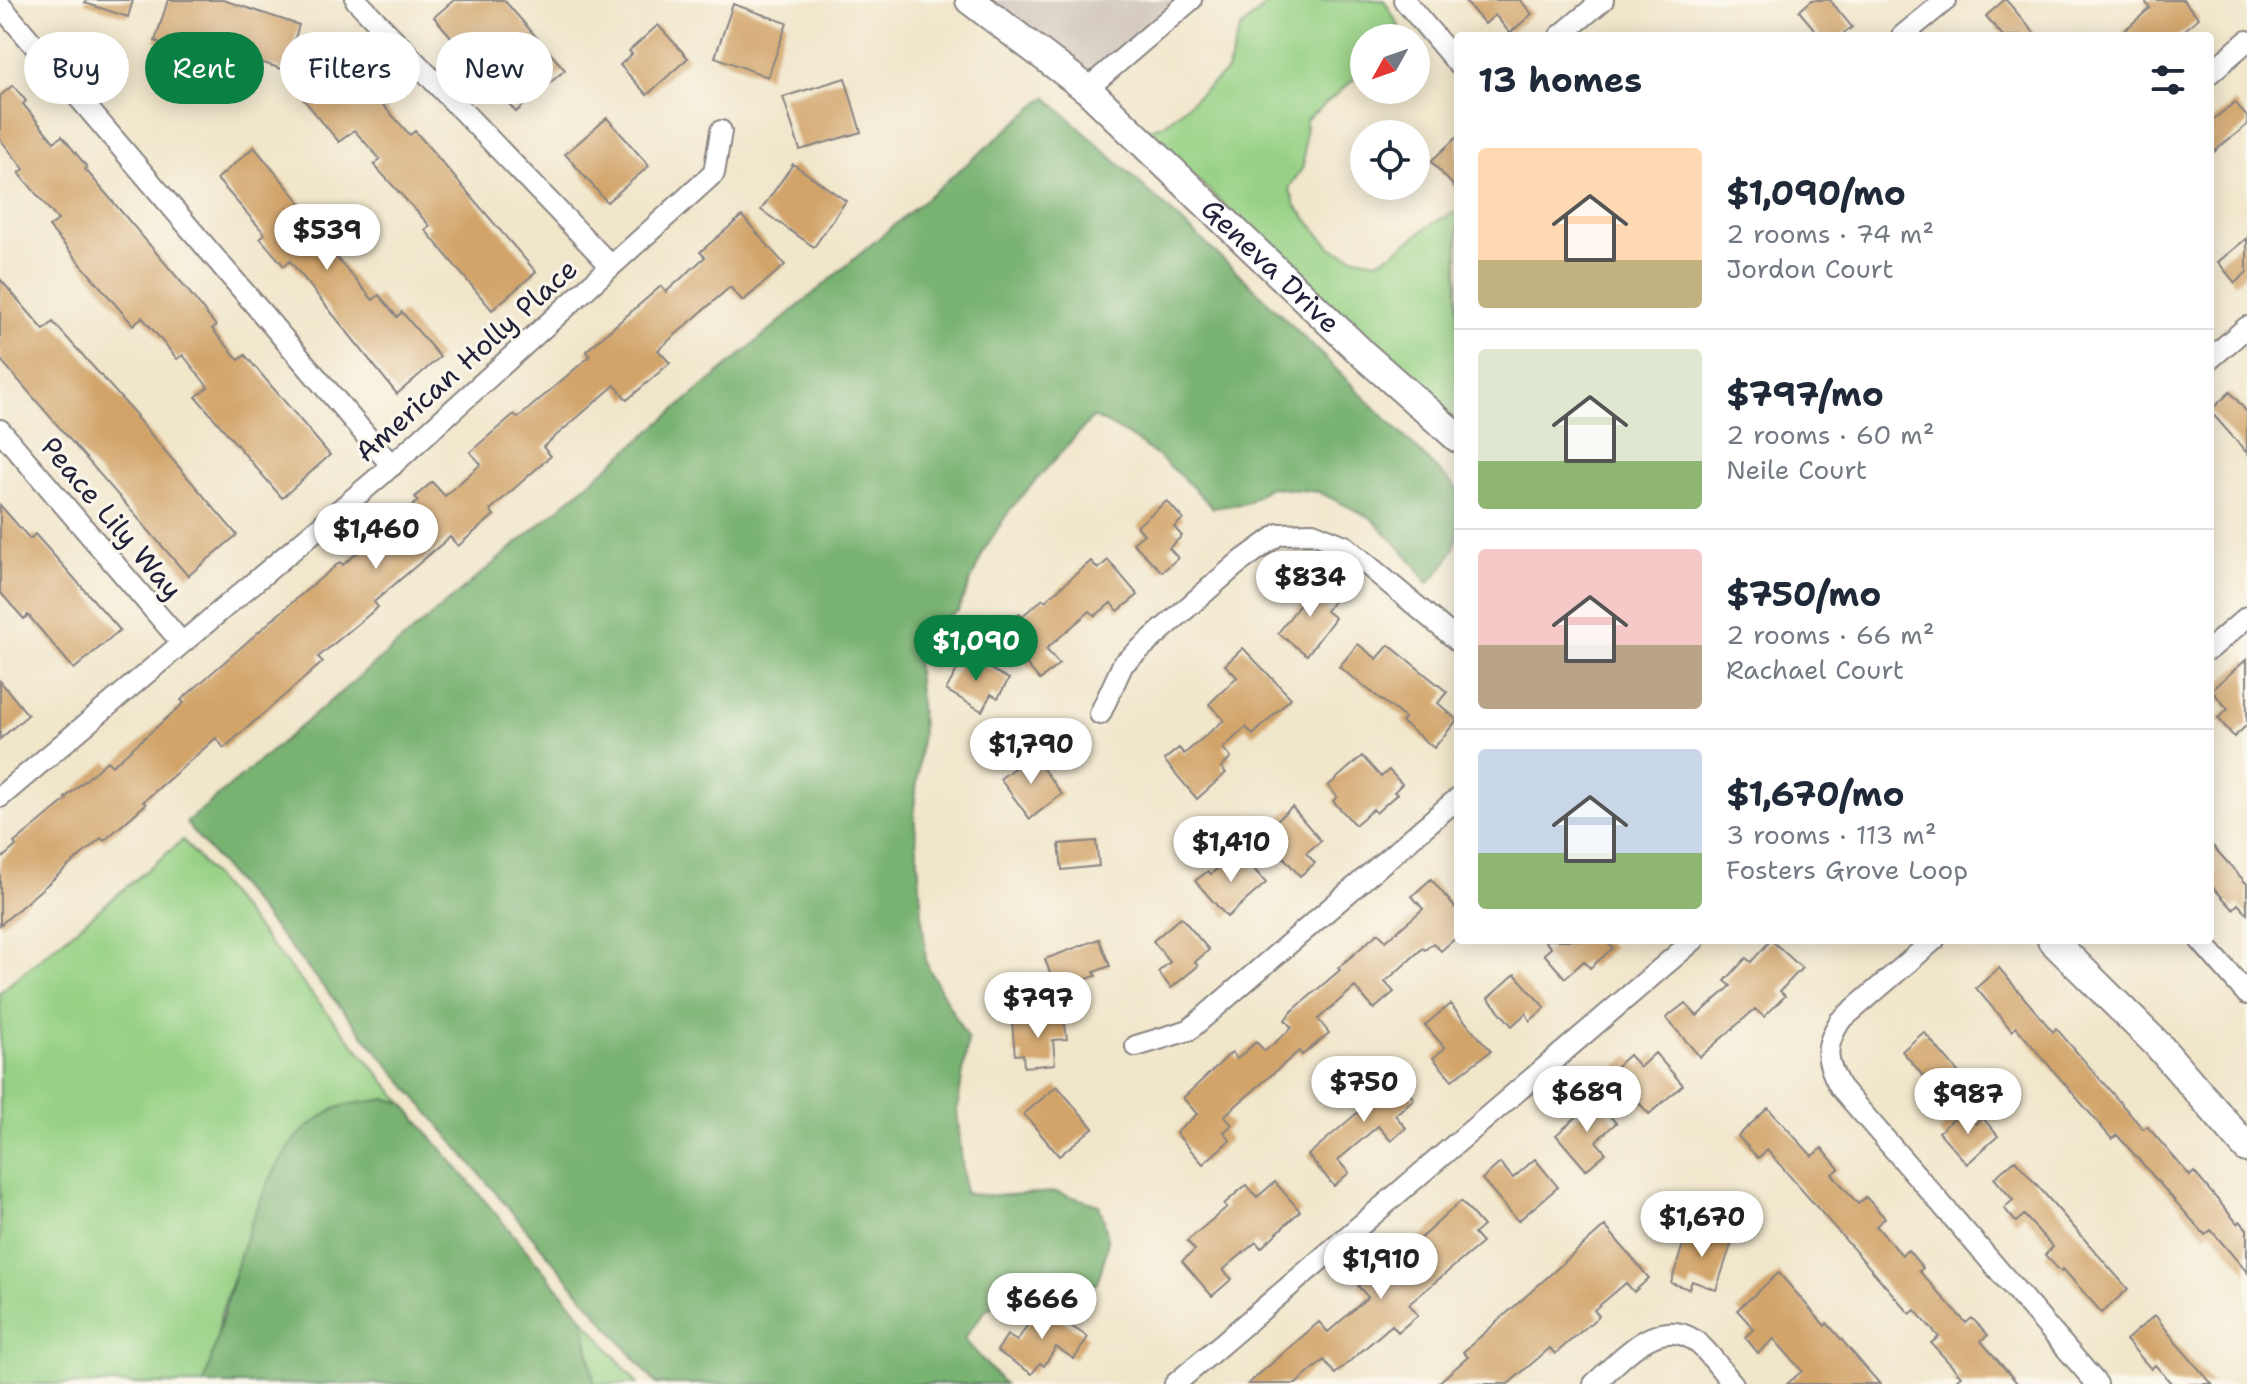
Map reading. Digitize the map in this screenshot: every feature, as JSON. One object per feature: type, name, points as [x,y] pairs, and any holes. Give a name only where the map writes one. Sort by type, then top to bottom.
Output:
[{"type":"main road","name":"Geneva Drive","points":[[970,0],[1087,89],[1365,356],[1454,434]]},
{"type":"main road","points":[[2056,944],[2158,1045],[2247,1148]]},
{"type":"street","points":[[356,0],[611,266]]},
{"type":"street","points":[[1087,89],[1191,0]]},
{"type":"street","points":[[1404,0],[1454,59]]},
{"type":"street","points":[[1565,32],[1603,0]]},
{"type":"street","points":[[1907,32],[1946,0]]},
{"type":"street","points":[[0,5],[392,466]]},
{"type":"street","points":[[2214,70],[2247,41]]},
{"type":"street","name":"American Holly Place","points":[[0,797],[392,466],[714,173],[721,131]]},
{"type":"street","points":[[2214,356],[2247,327]]},
{"type":"street","name":"Peace Lily Way","points":[[0,430],[182,643]]},
{"type":"street","points":[[1100,714],[1123,664],[1236,565],[1279,534],[1313,533],[1345,546],[1454,638]]},
{"type":"street","points":[[2214,646],[2247,617]]},
{"type":"street","points":[[1136,1046],[1189,1030],[1454,801]]},
{"type":"street","points":[[1175,1384],[1689,944]]},
{"type":"street","points":[[1929,944],[1840,1021],[1832,1034],[1828,1054],[1830,1068],[1840,1087],[2097,1384]]},
{"type":"street","points":[[2203,944],[2247,994]]},
{"type":"street","points":[[1594,1384],[1650,1336],[1673,1331],[1699,1343],[1733,1384]]},
{"type":"shaded area","points":[[989,0],[1175,0],[1087,75]]},
{"type":"green space","points":[[1272,0],[1384,0],[1398,24],[1350,24],[1350,83],[1306,120],[1303,167],[1289,188],[1296,206],[1331,248],[1377,261],[1436,221],[1454,213],[1454,419],[1373,348],[1146,130],[1165,124],[1227,71],[1240,29]]},
{"type":"green space","points":[[1046,97],[1253,287],[1454,486],[1454,548],[1428,583],[1409,557],[1371,518],[1319,492],[1270,487],[1246,503],[1213,508],[1158,456],[1111,425],[1093,417],[1011,508],[984,550],[958,611],[914,633],[922,728],[914,811],[926,963],[968,1040],[957,1110],[965,1193],[991,1196],[1057,1192],[1099,1205],[1106,1227],[1107,1244],[1097,1283],[1074,1293],[1035,1290],[986,1309],[964,1339],[1004,1384],[656,1384],[186,823]]},
{"type":"green space","points":[[183,840],[403,1103],[386,1099],[295,1139],[274,1172],[241,1254],[221,1313],[216,1345],[204,1384],[0,1384],[0,992]]},
{"type":"green space","points":[[386,1099],[403,1103],[584,1319],[594,1384],[204,1384],[239,1258],[276,1168],[297,1137],[326,1114],[348,1104]]},
{"type":"green space","points":[[584,1319],[638,1384],[594,1384]]},
{"type":"building","points":[[86,0],[133,0],[128,17],[85,3]]},
{"type":"building","points":[[168,0],[223,0],[299,25],[297,32],[280,32],[280,68],[264,63],[264,32],[158,32]]},
{"type":"building","points":[[454,0],[504,0],[532,32],[447,32],[434,17]]},
{"type":"building","points":[[1464,0],[1520,0],[1532,14],[1511,32],[1495,15],[1485,24]]},
{"type":"building","points":[[1812,0],[1830,0],[1852,27],[1846,32],[1817,32],[1799,11]]},
{"type":"building","points":[[2006,0],[2034,32],[2000,32],[1986,16]]},
{"type":"building","points":[[2144,0],[2183,0],[2199,18],[2183,32],[2123,32],[2150,8]]},
{"type":"building","points":[[733,4],[787,23],[768,77],[715,57]]},
{"type":"building","points":[[658,25],[688,58],[647,95],[620,65],[632,54],[629,51]]},
{"type":"building","points":[[553,56],[565,70],[553,80]]},
{"type":"building","points":[[845,78],[861,132],[800,150],[783,97]]},
{"type":"building","points":[[13,85],[24,99],[23,104],[54,142],[62,136],[87,167],[85,169],[216,326],[212,329],[239,360],[245,355],[330,455],[282,498],[196,397],[208,387],[183,355],[177,359],[142,317],[133,325],[49,227],[58,220],[19,173],[24,169],[0,139],[0,96]]},
{"type":"building","points":[[2235,102],[2247,117],[2247,125],[2214,152],[2214,119]]},
{"type":"building","points":[[307,104],[384,104],[410,135],[415,131],[536,272],[492,310],[425,230],[430,226],[374,165],[380,159],[354,130],[339,142]]},
{"type":"building","points":[[509,104],[525,104],[516,112]]},
{"type":"building","points":[[607,118],[649,166],[607,202],[565,154]]},
{"type":"building","points":[[1454,140],[1454,187],[1431,161]]},
{"type":"building","points":[[254,147],[336,245],[330,250],[373,300],[379,295],[397,317],[402,312],[440,357],[397,394],[290,261],[284,266],[260,238],[265,234],[217,179]]},
{"type":"building","points":[[793,164],[846,201],[814,247],[761,210]]},
{"type":"building","points":[[742,216],[785,265],[743,301],[730,287],[658,350],[670,363],[627,400],[615,385],[543,447],[551,456],[490,510],[494,515],[458,546],[450,537],[374,602],[378,607],[318,657],[323,662],[224,748],[216,738],[104,841],[101,838],[0,925],[0,860],[16,846],[14,843],[107,761],[112,766],[184,703],[181,700],[296,599],[340,562],[343,565],[418,501],[415,497],[432,482],[445,496],[481,464],[470,452],[514,414],[518,418],[590,356],[586,351],[661,286],[666,292],[705,257],[700,252]]},
{"type":"building","points":[[2247,238],[2247,272],[2235,283],[2218,262]]},
{"type":"building","points":[[0,279],[44,330],[53,322],[237,535],[188,576],[0,359]]},
{"type":"building","points":[[2230,392],[2247,412],[2247,453],[2214,416],[2214,407]]},
{"type":"building","points":[[1167,501],[1183,519],[1174,527],[1182,536],[1169,548],[1178,558],[1162,572],[1133,543],[1144,534],[1137,526]]},
{"type":"building","points":[[0,505],[30,539],[35,534],[120,630],[74,669],[28,615],[24,619],[0,592]]},
{"type":"building","points":[[1108,560],[1138,595],[1118,611],[1111,603],[1095,616],[1090,611],[1046,649],[1059,664],[1040,680],[998,631],[1019,613],[1022,616],[1043,599],[1045,601],[1091,561],[1098,569]]},
{"type":"building","points":[[1318,581],[1337,596],[1326,611],[1335,618],[1307,655],[1278,633]]},
{"type":"building","points":[[1358,644],[1377,659],[1389,645],[1447,692],[1438,703],[1454,717],[1454,724],[1434,748],[1402,722],[1405,718],[1339,667]]},
{"type":"building","points":[[1243,648],[1291,698],[1253,735],[1246,727],[1223,748],[1231,758],[1221,767],[1226,773],[1197,799],[1164,760],[1179,748],[1184,754],[1224,720],[1209,704],[1237,677],[1225,665]]},
{"type":"building","points":[[965,655],[1009,679],[998,698],[991,694],[982,711],[946,690]]},
{"type":"building","points":[[2247,659],[2247,725],[2234,737],[2218,718],[2228,709],[2214,693],[2214,687]]},
{"type":"building","points":[[0,681],[28,715],[0,739]]},
{"type":"building","points":[[1032,754],[1062,794],[1030,819],[1000,779]]},
{"type":"building","points":[[1362,756],[1381,777],[1389,770],[1402,784],[1394,792],[1397,794],[1376,813],[1373,809],[1355,825],[1333,801],[1337,797],[1328,786]]},
{"type":"building","points":[[1292,807],[1321,841],[1306,853],[1315,863],[1300,876],[1262,833]]},
{"type":"building","points":[[1096,841],[1099,866],[1062,870],[1059,844]]},
{"type":"building","points":[[2214,847],[2247,884],[2247,914],[2238,904],[2233,909],[2214,888]]},
{"type":"building","points":[[1238,851],[1266,883],[1227,917],[1195,881],[1208,871],[1211,874]]},
{"type":"building","points":[[1431,879],[1454,906],[1454,940],[1441,951],[1433,943],[1425,950],[1423,948],[1385,982],[1394,992],[1374,1009],[1355,987],[1318,1019],[1329,1033],[1302,1055],[1299,1051],[1224,1116],[1232,1125],[1224,1132],[1230,1140],[1203,1164],[1176,1133],[1197,1114],[1183,1098],[1232,1052],[1237,1059],[1256,1042],[1265,1051],[1292,1028],[1285,1020],[1290,1013],[1340,970],[1338,968],[1378,933],[1386,941],[1423,909],[1412,896]]},
{"type":"building","points":[[1181,917],[1209,950],[1195,962],[1198,966],[1171,988],[1158,972],[1170,962],[1153,941]]},
{"type":"building","points":[[1099,939],[1110,966],[1094,972],[1096,976],[1055,987],[1045,959]]},
{"type":"building","points":[[1548,944],[1609,944],[1613,948],[1590,968],[1584,961],[1565,978],[1544,954],[1551,948]]},
{"type":"building","points":[[1767,944],[1775,944],[1802,968],[1780,991],[1785,996],[1764,1017],[1755,1009],[1700,1057],[1666,1018],[1685,1003],[1697,1016],[1731,986],[1725,981],[1746,958],[1751,962]]},
{"type":"building","points":[[1999,968],[2053,1032],[2056,1028],[2143,1129],[2147,1126],[2190,1176],[2194,1172],[2238,1224],[2240,1221],[2247,1229],[2247,1272],[2211,1230],[2205,1235],[2117,1135],[2112,1139],[2016,1027],[2012,1031],[1976,988]]},
{"type":"building","points":[[1515,974],[1545,1008],[1530,1021],[1526,1013],[1512,1026],[1488,998]]},
{"type":"building","points":[[1450,1004],[1491,1051],[1452,1080],[1433,1058],[1445,1048],[1425,1025]]},
{"type":"building","points":[[1064,1017],[1067,1039],[1053,1040],[1055,1064],[1024,1067],[1023,1054],[1015,1055],[1012,1022]]},
{"type":"building","points":[[1924,1032],[1963,1078],[1941,1097],[1902,1051]]},
{"type":"building","points":[[1655,1053],[1683,1085],[1649,1114],[1611,1071],[1629,1055],[1640,1067]]},
{"type":"building","points":[[1390,1069],[1414,1099],[1395,1115],[1406,1128],[1391,1141],[1378,1126],[1338,1160],[1349,1173],[1334,1186],[1308,1155],[1363,1108],[1355,1099]]},
{"type":"building","points":[[1057,1086],[1093,1128],[1059,1156],[1024,1114]]},
{"type":"building","points":[[1596,1100],[1616,1123],[1596,1141],[1606,1153],[1586,1170],[1556,1135]]},
{"type":"building","points":[[1768,1108],[1812,1156],[1822,1148],[1839,1169],[1832,1174],[1858,1204],[1866,1197],[1885,1218],[1876,1226],[1902,1255],[1908,1250],[1923,1268],[1919,1271],[1966,1323],[1972,1318],[1988,1335],[1981,1341],[2018,1384],[1951,1384],[1961,1376],[1931,1343],[1939,1337],[1915,1310],[1910,1314],[1767,1150],[1758,1158],[1738,1136]]},
{"type":"building","points":[[1964,1110],[1976,1124],[1983,1118],[1998,1136],[1967,1164],[1939,1132]]},
{"type":"building","points":[[1535,1159],[1558,1187],[1518,1221],[1482,1179],[1500,1163],[1513,1178]]},
{"type":"building","points":[[2015,1160],[2128,1289],[2102,1313],[2063,1269],[2061,1272],[2045,1255],[2053,1247],[2024,1215],[2016,1222],[2004,1208],[2013,1200],[1994,1178]]},
{"type":"building","points":[[1275,1182],[1300,1211],[1261,1248],[1256,1242],[1223,1270],[1232,1279],[1212,1296],[1182,1261],[1195,1250],[1187,1241],[1227,1207],[1224,1204],[1246,1185],[1257,1197]]},
{"type":"building","points":[[1461,1201],[1483,1226],[1474,1234],[1482,1243],[1409,1304],[1418,1315],[1398,1332],[1392,1325],[1335,1374],[1324,1360],[1296,1384],[1248,1384],[1319,1322],[1328,1332],[1368,1297],[1358,1286],[1374,1272],[1378,1277]]},
{"type":"building","points":[[1689,1225],[1733,1239],[1716,1290],[1692,1281],[1689,1289],[1671,1283]]},
{"type":"building","points":[[1605,1226],[1649,1278],[1634,1292],[1626,1283],[1594,1310],[1599,1316],[1555,1354],[1550,1348],[1508,1384],[1437,1384],[1468,1357],[1463,1352]]},
{"type":"building","points":[[1779,1273],[1880,1384],[1787,1384],[1802,1371],[1774,1339],[1758,1353],[1745,1337],[1754,1329],[1737,1310]]},
{"type":"building","points":[[1040,1306],[1088,1337],[1074,1359],[1056,1347],[1044,1366],[1040,1363],[1032,1374],[997,1351],[1007,1335],[1017,1341]]},
{"type":"building","points":[[2155,1315],[2212,1384],[2172,1384],[2155,1365],[2151,1369],[2126,1340]]}]
